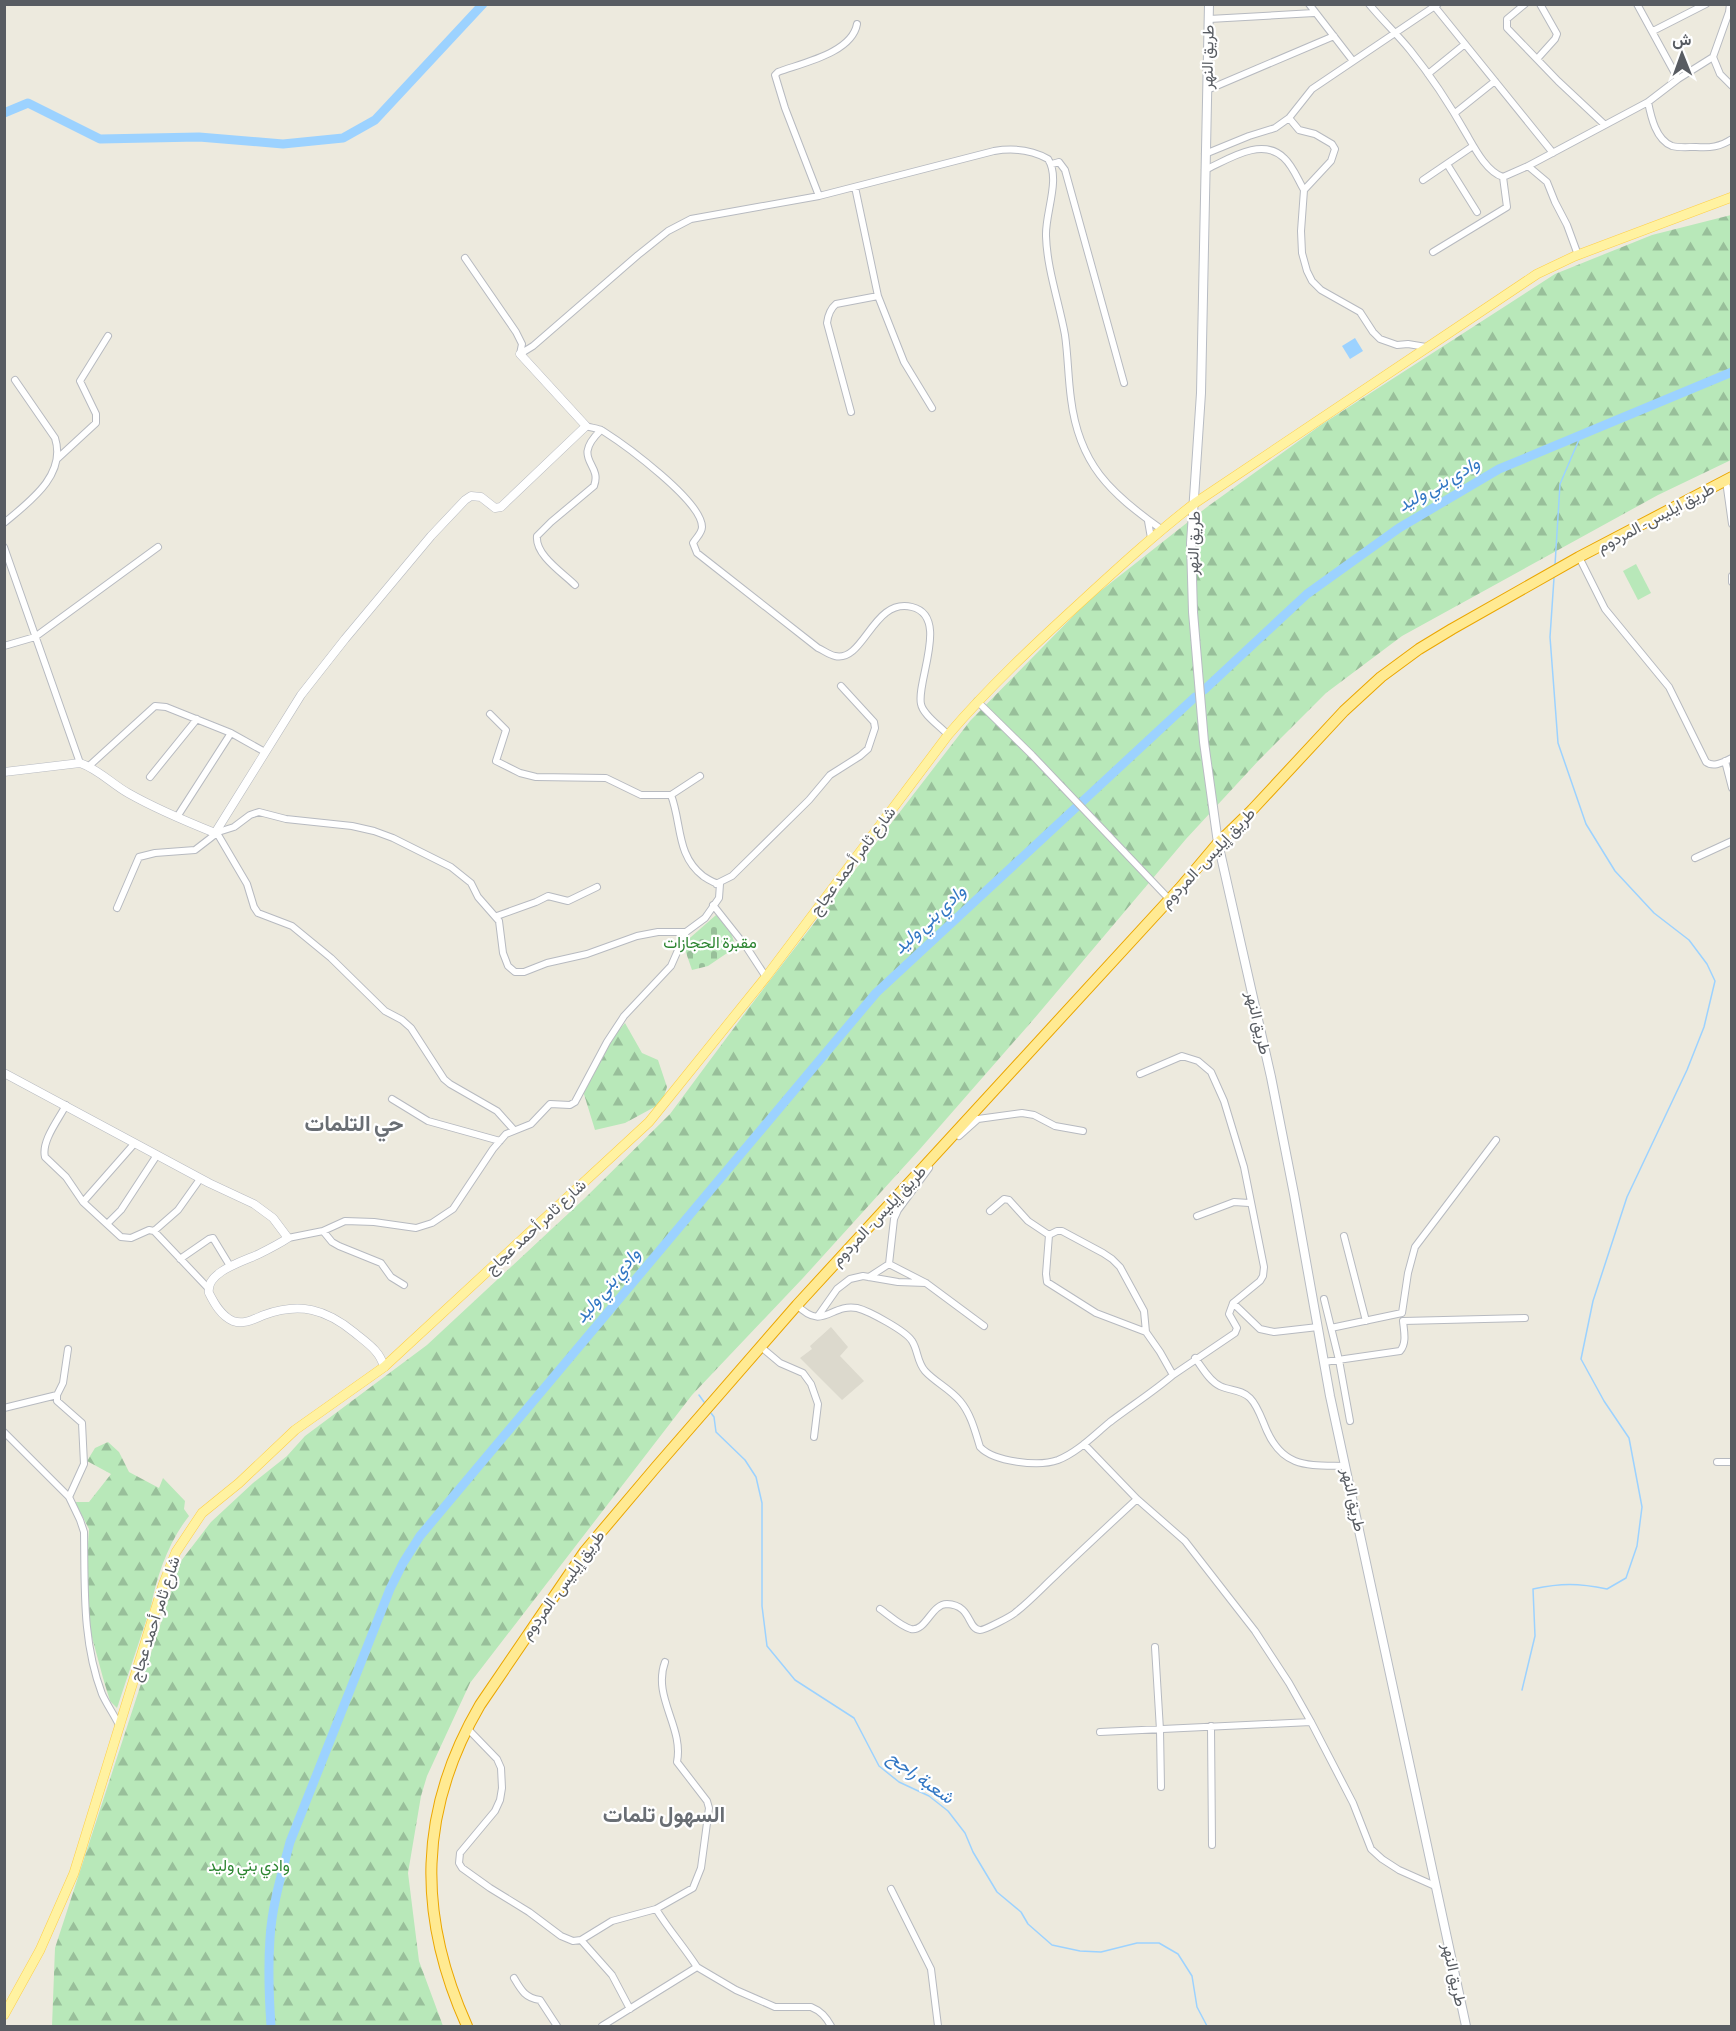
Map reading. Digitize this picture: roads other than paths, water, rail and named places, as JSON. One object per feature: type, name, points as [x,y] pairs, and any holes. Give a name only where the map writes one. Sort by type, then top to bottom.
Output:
[{"type":"highway","name":"طريق ايليس- المردوم","points":[[1579,557],[1729,479]]},
{"type":"highway","name":"طريق إيليس- المردوم","points":[[467,2026],[441,1959],[434,1912],[431,1861],[441,1794],[467,1727],[495,1681],[585,1551],[797,1305],[1170,900],[1218,843],[1252,810],[1344,711],[1381,677],[1419,649],[1579,557]]},
{"type":"main road","name":"طريق النهر","points":[[1209,4],[1201,382],[1191,543],[1193,612],[1203,730],[1218,843],[1273,1089],[1345,1466],[1466,2026]]},
{"type":"main road","name":"شارع ثامر أحمد عجاج","points":[[4,2015],[39,1950],[74,1873],[163,1585],[176,1552],[202,1513],[239,1484],[295,1430],[384,1367],[649,1122],[766,977],[948,735],[977,701],[1161,529],[1195,503],[1537,274],[1578,255],[1731,197]]},
{"type":"street","points":[[1309,4],[1353,61]]},
{"type":"street","points":[[1369,4],[1428,74],[1455,113],[1473,146],[1494,172],[1503,177]]},
{"type":"street","points":[[1525,4],[1509,17],[1506,25],[1537,59],[1605,125]]},
{"type":"street","points":[[1537,59],[1557,34],[1540,4]]},
{"type":"street","points":[[1637,4],[1678,79]]},
{"type":"street","points":[[1653,31],[1706,4]]},
{"type":"street","points":[[1730,4],[1713,57],[1715,66],[1731,86]]},
{"type":"street","points":[[1205,154],[1249,136],[1268,132],[1289,118],[1312,89],[1394,32],[1437,6],[1553,153]]},
{"type":"street","points":[[1209,19],[1314,13]]},
{"type":"street","points":[[819,196],[785,108],[775,75],[847,43],[855,33],[857,24]]},
{"type":"street","points":[[1207,90],[1334,36]]},
{"type":"street","points":[[1428,74],[1465,44]]},
{"type":"street","points":[[1503,177],[1648,102],[1678,79],[1713,57]]},
{"type":"street","points":[[1455,113],[1495,81]]},
{"type":"street","points":[[1648,102],[1653,124],[1670,145],[1708,148],[1724,145],[1731,139]]},
{"type":"street","points":[[1289,118],[1299,130],[1315,134],[1332,144],[1335,149],[1331,161],[1304,190]]},
{"type":"street","points":[[1423,180],[1473,146]]},
{"type":"street","points":[[520,354],[533,346],[638,255],[678,225],[706,215],[819,196],[1004,149],[1040,154],[1052,164],[1053,178],[1046,238],[1052,278],[1064,328],[1071,398],[1079,441],[1093,466],[1107,484],[1123,501],[1161,529]]},
{"type":"street","points":[[1205,170],[1250,151],[1269,149],[1285,158],[1304,190],[1302,254],[1312,281],[1321,290],[1360,312],[1380,339],[1397,345],[1426,347]]},
{"type":"street","points":[[1052,164],[1059,162],[1065,171],[1124,383]]},
{"type":"street","points":[[1447,164],[1477,212]]},
{"type":"street","points":[[1528,166],[1547,182],[1578,255]]},
{"type":"street","points":[[1433,252],[1507,207],[1503,177]]},
{"type":"street","points":[[855,187],[878,296],[904,362],[932,408]]},
{"type":"street","points":[[465,258],[516,332],[522,344],[520,354]]},
{"type":"street","points":[[851,412],[827,323],[828,316],[831,308],[836,304],[878,296]]},
{"type":"street","points":[[57,459],[96,423],[96,414],[80,381],[108,336]]},
{"type":"street","points":[[520,354],[586,426],[601,430],[663,475],[686,500],[702,524],[702,530],[693,543],[697,553],[818,648],[835,656],[841,656],[858,646],[882,615],[892,607],[913,607],[921,611],[929,624],[931,642],[920,702],[925,714],[948,735]]},
{"type":"street","points":[[4,524],[30,502],[49,480],[57,459],[58,449],[55,438],[15,380]]},
{"type":"street","points":[[117,908],[139,857],[195,850],[216,833],[301,695],[450,514],[471,496],[481,497],[495,508],[501,507],[586,426]]},
{"type":"street","points":[[575,585],[546,557],[538,546],[537,536],[594,486],[595,476],[587,457],[587,449],[590,441],[601,430]]},
{"type":"street","points":[[1729,479],[1731,524]]},
{"type":"street","points":[[1148,520],[1151,538]]},
{"type":"street","points":[[4,547],[80,763]]},
{"type":"street","points":[[4,646],[35,637],[158,547]]},
{"type":"street","points":[[1579,557],[1605,609],[1669,687],[1706,762],[1713,765],[1728,759],[1731,788]]},
{"type":"street","points":[[1731,576],[1731,582]]},
{"type":"street","points":[[716,884],[732,876],[809,800],[830,775],[860,756],[868,748],[873,735],[874,722],[841,686]]},
{"type":"street","points":[[977,701],[1032,755],[1170,900]]},
{"type":"street","points":[[89,766],[155,706],[166,707],[231,733],[265,752]]},
{"type":"street","points":[[490,714],[506,730],[496,761],[536,777],[606,778],[641,795],[671,795],[700,777]]},
{"type":"street","points":[[150,777],[197,719]]},
{"type":"street","points":[[177,817],[231,733]]},
{"type":"street","points":[[4,772],[80,763],[89,766],[128,793],[216,833],[247,885],[254,908],[258,913],[292,926],[331,958],[386,1011],[411,1028],[444,1079],[496,1111],[514,1130]]},
{"type":"street","points":[[208,1288],[211,1281],[230,1266],[288,1238],[323,1231],[345,1221],[374,1222],[416,1228],[432,1222],[453,1209],[506,1134],[531,1124],[550,1104],[570,1105],[576,1102],[607,1042],[626,1013],[671,966],[686,932],[705,918],[720,892],[720,884],[716,884],[700,873],[686,857],[671,795]]},
{"type":"street","points":[[216,833],[234,827],[250,815],[259,812],[286,819],[374,831],[432,857],[462,874],[471,883],[486,907],[497,916],[503,953],[508,966],[515,972],[524,972],[548,963],[587,954],[637,936],[658,932],[686,932]]},
{"type":"street","points":[[1695,858],[1731,840]]},
{"type":"street","points":[[497,916],[536,903],[548,896],[568,902],[597,887]]},
{"type":"street","points":[[713,905],[747,948],[766,977]]},
{"type":"street","points":[[797,1305],[807,1314],[818,1316],[853,1307],[905,1334],[912,1340],[923,1369],[960,1401],[968,1412],[980,1447],[990,1455],[1014,1461],[1048,1462],[1061,1459],[1084,1444],[1195,1358],[1235,1333],[1237,1328],[1229,1314],[1233,1303],[1260,1281],[1264,1272],[1241,1159],[1224,1101],[1211,1072],[1198,1061],[1182,1056],[1140,1074]]},
{"type":"street","points":[[4,1073],[200,1179],[255,1204],[273,1218],[288,1238]]},
{"type":"street","points":[[392,1099],[428,1121],[500,1141]]},
{"type":"street","points":[[66,1105],[46,1143],[45,1157],[66,1177],[83,1202],[121,1237],[135,1237],[149,1230],[154,1231],[208,1288],[212,1299],[225,1316],[238,1322],[246,1322],[285,1309],[298,1308],[316,1311],[340,1321],[381,1355],[384,1367]]},
{"type":"street","points":[[889,1264],[894,1219],[898,1210],[935,1157],[974,1121],[983,1117],[1029,1114],[1055,1126],[1083,1131]]},
{"type":"street","points":[[1324,1362],[1400,1351],[1404,1342],[1402,1313],[1408,1273],[1415,1247],[1496,1140]]},
{"type":"street","points":[[83,1202],[134,1143]]},
{"type":"street","points":[[107,1224],[121,1210],[157,1155]]},
{"type":"street","points":[[154,1231],[178,1210],[200,1179]]},
{"type":"street","points":[[990,1211],[1004,1199],[1009,1200],[1028,1221],[1049,1235]]},
{"type":"street","points":[[1197,1216],[1234,1202],[1250,1203]]},
{"type":"street","points":[[323,1231],[332,1242],[339,1246],[381,1263],[391,1277],[404,1285]]},
{"type":"street","points":[[1049,1235],[1062,1231],[1112,1259],[1120,1267],[1143,1311],[1146,1332],[1173,1375]]},
{"type":"street","points":[[1049,1235],[1047,1282],[1096,1313],[1146,1332]]},
{"type":"street","points":[[1344,1236],[1366,1321]]},
{"type":"street","points":[[180,1259],[213,1238],[230,1266]]},
{"type":"street","points":[[869,1277],[889,1264]]},
{"type":"street","points":[[889,1264],[926,1282],[984,1326]]},
{"type":"street","points":[[818,1316],[841,1285],[850,1279],[869,1277],[898,1282],[926,1282]]},
{"type":"street","points":[[1324,1299],[1339,1360],[1350,1421]]},
{"type":"street","points":[[1233,1303],[1255,1326],[1266,1331],[1318,1327]]},
{"type":"street","points":[[1331,1328],[1402,1313]]},
{"type":"street","points":[[1403,1321],[1525,1318]]},
{"type":"street","points":[[761,1347],[780,1363],[803,1372],[811,1384],[818,1404],[814,1437]]},
{"type":"street","points":[[68,1349],[63,1383],[57,1395],[58,1404],[79,1419],[83,1427],[84,1464],[69,1497]]},
{"type":"street","points":[[1195,1358],[1219,1386],[1239,1391],[1250,1398],[1270,1438],[1289,1460],[1318,1465],[1345,1466]]},
{"type":"street","points":[[4,1408],[57,1395]]},
{"type":"street","points":[[4,1432],[69,1497],[80,1520],[84,1532],[85,1618],[88,1639],[102,1693],[120,1727]]},
{"type":"street","points":[[1084,1444],[1137,1499],[1196,1553],[1255,1631],[1311,1722],[1353,1803],[1371,1849],[1399,1870],[1435,1886]]},
{"type":"street","points":[[1716,1462],[1731,1462]]},
{"type":"street","points":[[880,1609],[913,1629],[918,1629],[940,1606],[950,1604],[968,1613],[972,1626],[977,1630],[985,1630],[1015,1613],[1137,1499]]},
{"type":"street","points":[[1155,1647],[1161,1787]]},
{"type":"street","points":[[467,1727],[497,1760],[501,1768],[502,1788],[495,1811],[460,1853],[459,1863],[462,1868],[561,1936],[573,1941],[581,1940],[612,1921],[656,1909],[693,1888],[697,1883],[709,1808],[707,1801],[677,1762],[676,1734],[661,1685],[665,1662]]},
{"type":"street","points":[[1100,1732],[1311,1722]]},
{"type":"street","points":[[1211,1726],[1212,1845]]},
{"type":"street","points":[[891,1889],[931,1969],[938,2026]]},
{"type":"street","points":[[656,1909],[674,1938],[680,1941],[697,1967],[736,1990],[775,2007],[815,2008],[826,2017],[831,2026]]},
{"type":"street","points":[[581,1940],[612,1975],[630,2009]]},
{"type":"street","points":[[602,2026],[697,1967]]},
{"type":"street","points":[[514,1978],[528,1998],[540,2000],[557,2026]]},
{"type":"water","points":[[1355,338],[1363,351],[1350,359],[1342,346]]},
{"type":"waterway","points":[[4,113],[28,103],[100,139],[199,137],[283,144],[343,138],[375,120],[483,4]]},
{"type":"waterway","name":"وادي بني وليد","points":[[1204,690],[1307,594],[1399,528],[1499,469],[1732,372]]},
{"type":"waterway","points":[[1555,565],[1560,484],[1581,435]]},
{"type":"waterway","points":[[1522,1690],[1535,1636],[1533,1589],[1570,1584],[1607,1589],[1626,1578],[1637,1546],[1642,1507],[1629,1438],[1604,1401],[1581,1359],[1593,1301],[1627,1197],[1687,1070],[1704,1027],[1715,981],[1707,964],[1689,940],[1654,913],[1615,871],[1586,824],[1558,743],[1550,637],[1554,578]]},
{"type":"waterway","name":"وادي بني وليد","points":[[271,2026],[269,1993],[271,1926],[290,1842],[390,1589],[420,1536],[876,993],[1195,697]]},
{"type":"waterway","points":[[699,1395],[704,1402]]},
{"type":"waterway","name":"شعبة راجح","points":[[711,1413],[714,1417],[716,1432],[745,1460],[756,1477],[762,1503],[762,1606],[767,1646],[795,1680],[854,1718],[879,1766],[899,1782],[929,1796],[948,1811],[965,1833],[973,1852],[997,1892],[1021,1912],[1028,1924],[1052,1945],[1080,1951],[1101,1952],[1137,1943],[1159,1943],[1178,1954],[1192,1976],[1197,2007],[1207,2026]]},
{"type":"district","name":"حي التلمات","points":[[354,1124]]},
{"type":"district","name":"السهول تلمات","points":[[664,1815]]},
{"type":"park label","name":"مقبرة الحجازات","points":[[710,943]]}]
